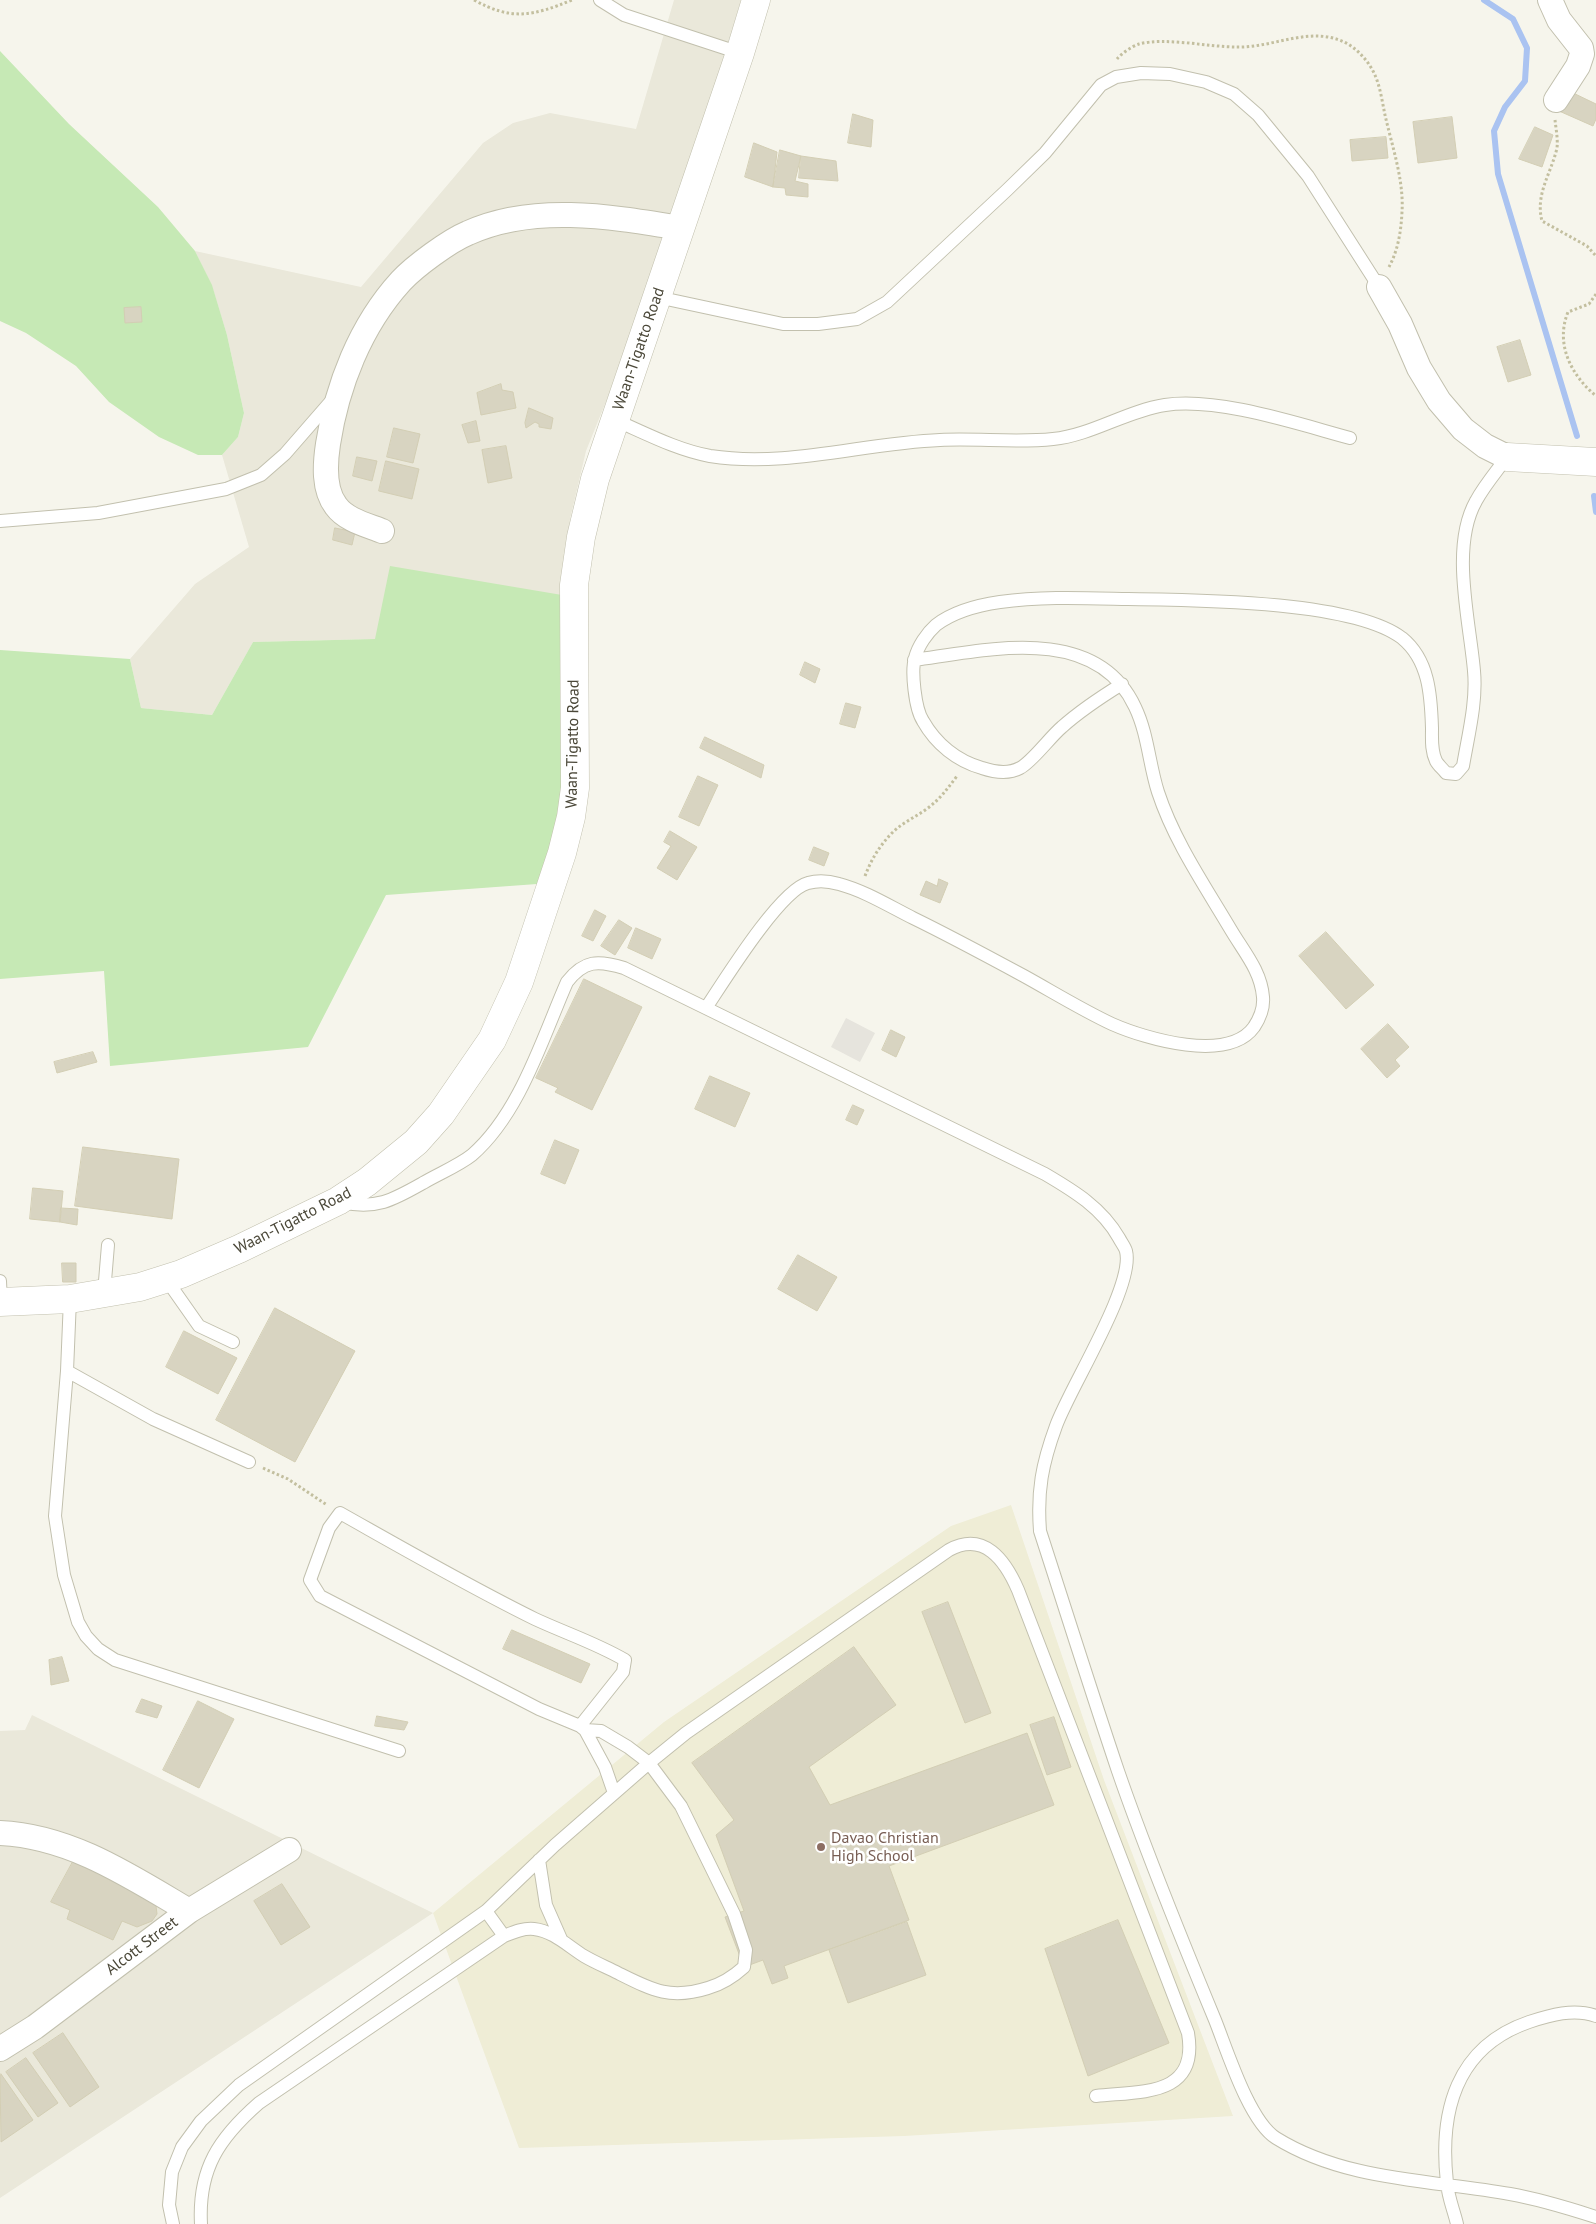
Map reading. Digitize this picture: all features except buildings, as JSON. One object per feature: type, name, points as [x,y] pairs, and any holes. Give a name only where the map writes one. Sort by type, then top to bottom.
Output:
[{"type":"street","name":"Waan-Tigatto Road","points":[[0,1295],[70,1299],[140,1288],[239,1249],[338,1201],[416,1142],[441,1114],[492,1040],[519,982],[562,853],[571,817],[575,788],[574,585],[595,479],[740,53],[756,0]]},
{"type":"street","points":[[1550,0],[1559,20],[1577,41],[1582,54],[1578,66],[1556,100]]},
{"type":"street","points":[[382,531],[352,519],[336,507],[328,491],[325,464],[337,394],[351,361],[380,306],[402,279],[429,258],[468,233],[514,219],[554,215],[604,216],[681,228]]},
{"type":"street","points":[[1379,287],[1400,324],[1419,368],[1439,401],[1463,429],[1485,446],[1507,458],[1596,462]]},
{"type":"street","points":[[0,1833],[24,1834],[49,1840],[108,1864],[189,1910]]},
{"type":"street","name":"Alcott Street","points":[[0,2049],[35,2026],[189,1910],[289,1850]]},
{"type":"street","points":[[0,2028],[35,2026]]},
{"type":"lane","points":[[600,0],[624,15],[740,53]]},
{"type":"lane","points":[[657,297],[783,324],[818,324],[857,318],[888,302],[1014,184],[1045,153],[1100,85],[1116,77],[1141,73],[1170,74],[1206,82],[1234,94],[1258,115],[1308,176],[1379,287]]},
{"type":"lane","points":[[0,520],[98,513],[226,490],[260,475],[285,454],[337,394]]},
{"type":"lane","points":[[614,420],[709,456],[743,459],[779,459],[940,440],[1053,439],[1089,432],[1127,416],[1165,405],[1208,405],[1267,416],[1350,438]]},
{"type":"lane","points":[[1122,684],[1088,705],[1060,728],[1021,768],[997,773],[966,764],[943,747],[921,719],[915,691],[914,660],[922,642],[936,626],[962,611],[999,602],[1048,598],[1181,600],[1252,604],[1326,612],[1371,623],[1401,638],[1418,656],[1429,683],[1432,748],[1437,762],[1446,773],[1456,774],[1462,766],[1464,758],[1473,704],[1474,672],[1465,595],[1464,540],[1468,519],[1475,502],[1507,458]]},
{"type":"lane","points":[[706,1008],[779,905],[794,889],[819,881],[837,883],[859,890],[976,949],[1112,1024],[1162,1041],[1210,1046],[1236,1041],[1250,1032],[1260,1019],[1263,999],[1256,970],[1185,851],[1163,808],[1136,708],[1122,684],[1099,665],[1079,656],[1042,647],[992,649],[914,660]]},
{"type":"lane","points":[[338,1201],[355,1206],[376,1205],[397,1198],[470,1156],[487,1141],[508,1112],[526,1079],[567,982],[576,970],[590,963],[606,962],[624,968],[706,1008],[1045,1174],[1078,1193],[1094,1206],[1113,1228],[1126,1251],[1126,1272],[1116,1299],[1056,1425],[1042,1467],[1038,1502],[1040,1530],[1118,1772],[1196,1976],[1244,2092],[1259,2121],[1274,2136],[1308,2154],[1348,2168],[1390,2177],[1511,2194],[1596,2217]]},
{"type":"lane","points":[[104,1293],[108,1245]]},
{"type":"lane","points":[[166,1279],[199,1326],[233,1342]]},
{"type":"lane","points":[[70,1299],[67,1371],[55,1516],[64,1576],[78,1622],[86,1636],[98,1650],[115,1660],[399,1751]]},
{"type":"lane","points":[[67,1371],[153,1419],[249,1462]]},
{"type":"lane","points":[[201,2224],[200,2199],[205,2175],[220,2144],[240,2120],[259,2103],[504,1936],[519,1930],[533,1929],[549,1933],[585,1956],[643,1985],[674,1994],[689,1994],[713,1987],[726,1981],[744,1967],[746,1950],[734,1914],[681,1806],[649,1763],[628,1747],[601,1731],[582,1728],[539,1709],[320,1596],[310,1580],[329,1528],[340,1513],[536,1619],[603,1648],[625,1660],[624,1672],[582,1728]]},
{"type":"lane","points":[[173,2224],[169,2205],[172,2172],[182,2147],[201,2121],[239,2085],[486,1911],[539,1860],[686,1732],[948,1550],[958,1545],[972,1543],[986,1547],[999,1557],[1010,1571],[1188,2033],[1191,2050],[1186,2067],[1178,2079],[1168,2086],[1151,2090],[1096,2096]]},
{"type":"lane","points":[[582,1728],[605,1767],[614,1793]]},
{"type":"lane","points":[[539,1860],[546,1905],[561,1940]]},
{"type":"lane","points":[[486,1911],[504,1936]]},
{"type":"lane","points":[[1457,2224],[1447,2185],[1445,2145],[1450,2106],[1462,2072],[1481,2049],[1513,2028],[1554,2014],[1587,2013],[1596,2016]]},
{"type":"path","points":[[474,0],[494,11],[526,15],[572,0]]},
{"type":"path","points":[[1100,85],[1120,56],[1137,44],[1165,42],[1239,48],[1268,45],[1314,34],[1333,37],[1349,45],[1364,56],[1374,73],[1400,181],[1402,210],[1400,234],[1395,255],[1379,287]]},
{"type":"path","points":[[1556,100],[1554,110],[1557,147],[1542,189],[1539,208],[1542,221],[1587,246],[1596,256]]},
{"type":"path","points":[[1596,294],[1589,304],[1568,312],[1563,326],[1563,341],[1569,364],[1583,386],[1596,396]]},
{"type":"path","points":[[859,890],[877,852],[892,833],[942,795],[966,764]]},
{"type":"path","points":[[249,1462],[288,1479],[340,1513]]},
{"type":"shaded area","points":[[674,0],[741,0],[722,64],[645,290],[609,394],[586,451],[570,519],[562,595],[375,639],[253,642],[212,715],[141,708],[130,659],[195,584],[249,547],[222,455],[238,437],[244,413],[227,335],[212,286],[195,251],[361,287],[483,143],[513,123],[550,113],[636,129]]},
{"type":"shaded area","points":[[846,1018],[875,1033],[860,1062],[831,1047]]},
{"type":"shaded area","name":"Davao Christian High School","points":[[1011,1505],[1104,1780],[1233,2116],[904,2136],[519,2148],[433,1913],[664,1722],[951,1526]]},
{"type":"shaded area","points":[[32,1715],[433,1913],[0,2198],[0,1731],[25,1730]]},
{"type":"green space","points":[[0,51],[69,124],[158,207],[195,251],[212,285],[227,335],[244,413],[238,437],[222,455],[198,455],[159,437],[109,402],[76,366],[26,333],[0,321]]},
{"type":"green space","points":[[390,566],[562,595],[564,787],[551,849],[537,884],[386,895],[308,1047],[110,1066],[104,971],[0,979],[0,650],[130,659],[141,708],[212,715],[253,642],[375,639]]},
{"type":"waterway","points":[[1484,0],[1513,19],[1527,48],[1525,81],[1505,107],[1494,131],[1498,174],[1577,436]]},
{"type":"waterway","points":[[1594,496],[1596,512]]},
{"type":"place","name":"Davao Christian High School","points":[[821,1847]]}]
